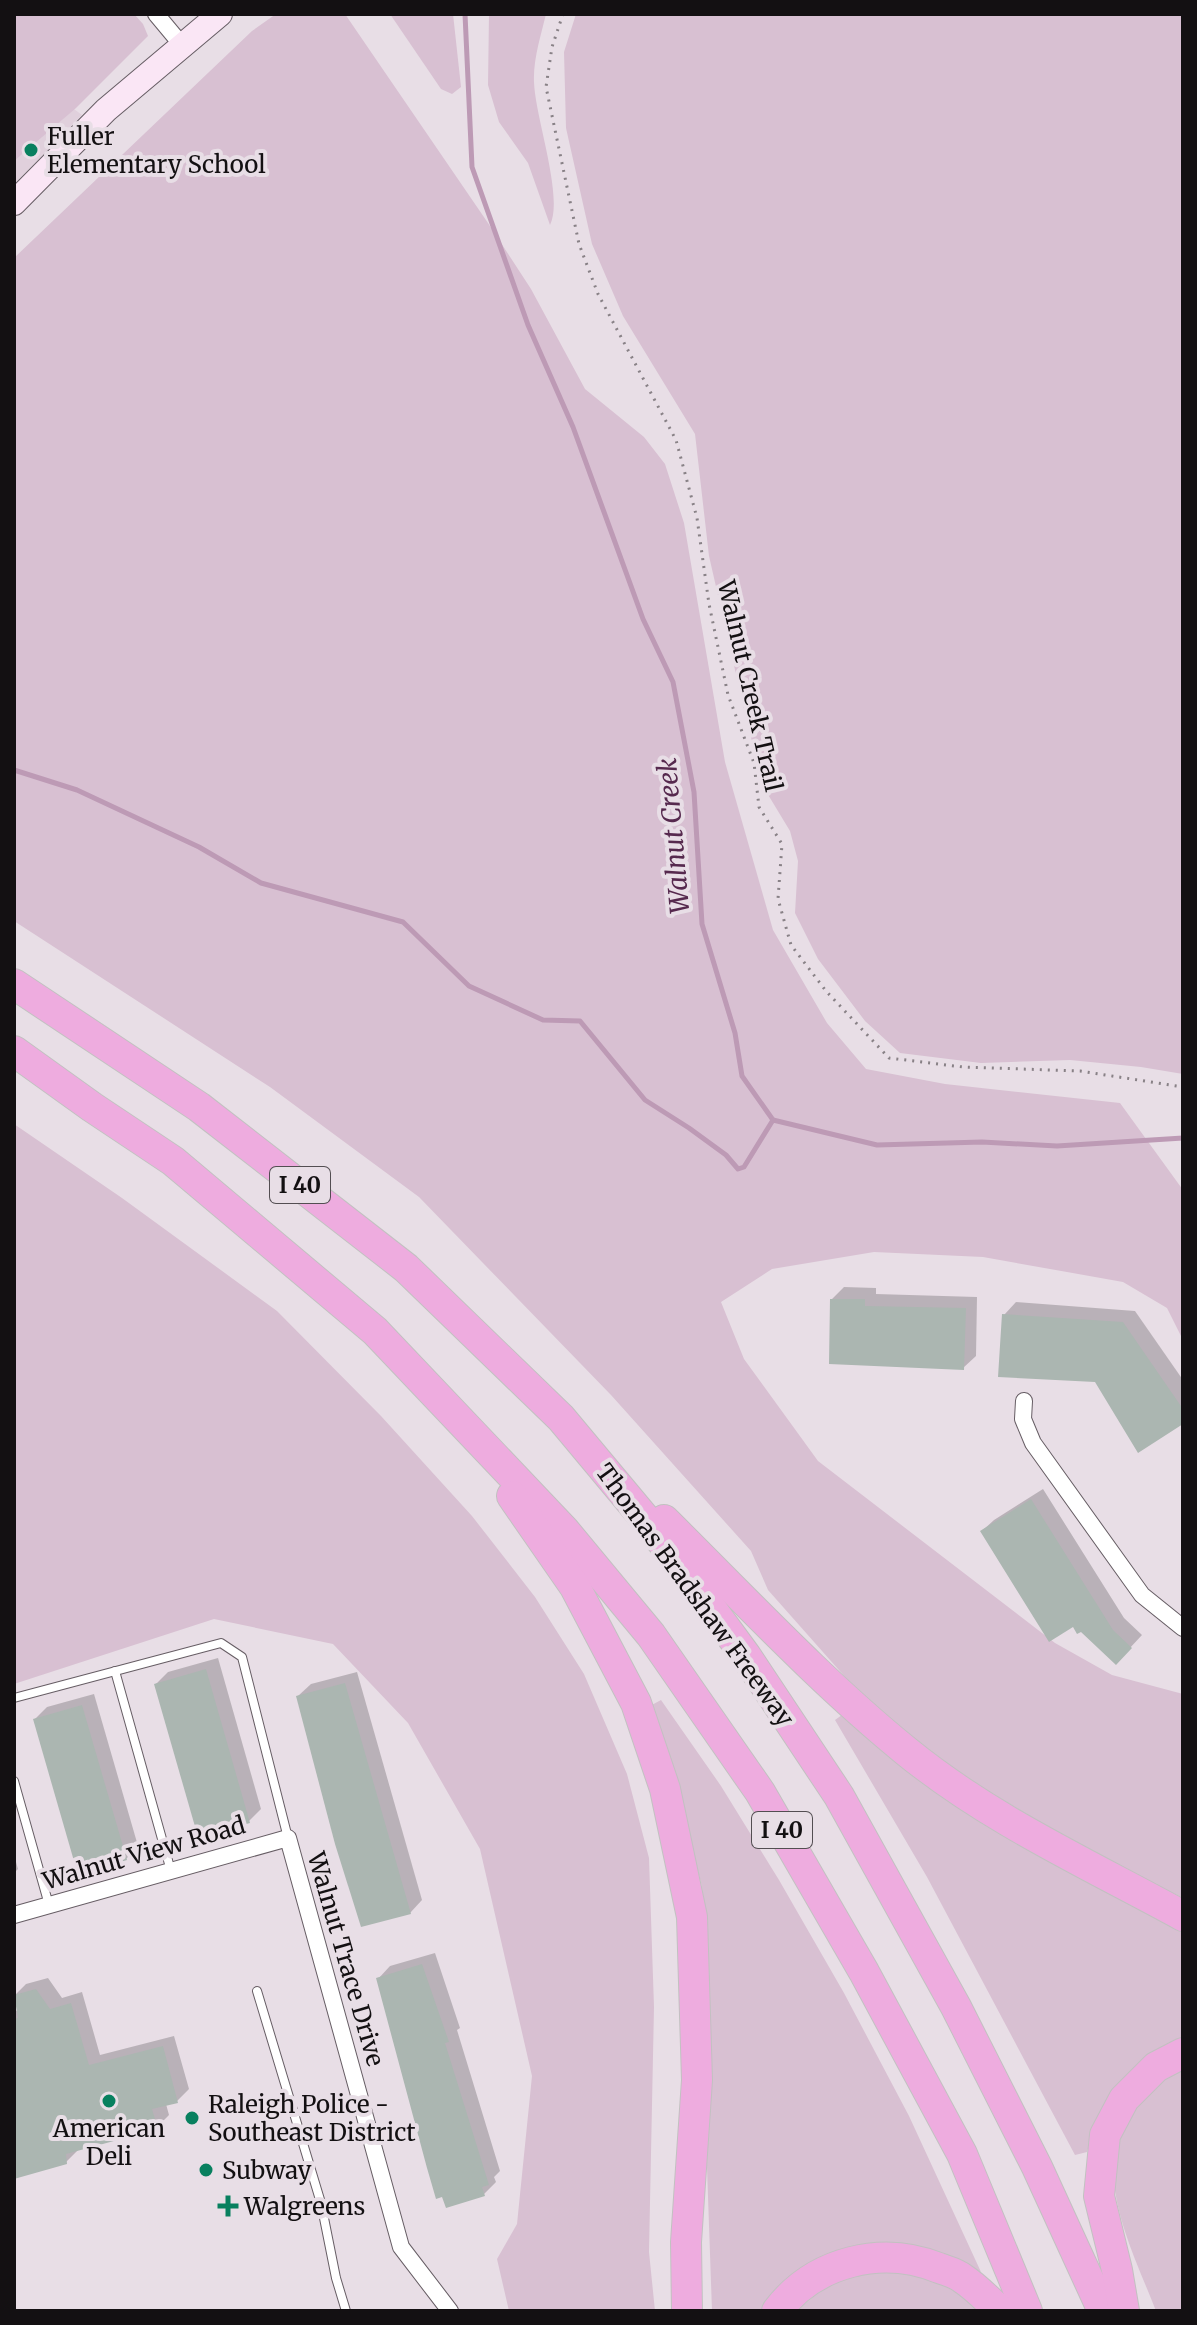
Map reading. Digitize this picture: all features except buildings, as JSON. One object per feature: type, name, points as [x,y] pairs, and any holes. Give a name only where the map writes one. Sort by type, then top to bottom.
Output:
[{"type":"highway","name":"Thomas Bradshaw Freeway","points":[[14,984],[199,1107],[406,1268],[561,1418],[656,1533],[746,1656],[839,1796],[956,2007],[1037,2167],[1103,2311]]},
{"type":"highway","name":"I 40","points":[[14,1051],[173,1161],[375,1331],[564,1530],[651,1635],[760,1792],[864,1972],[962,2154],[1027,2311]]},
{"type":"highway","points":[[449,1406],[575,1587],[636,1703],[665,1789],[692,1917],[697,2080],[686,2242],[687,2311]]},
{"type":"highway","points":[[561,1418],[830,1683],[907,1752],[987,1808],[1183,1916]]},
{"type":"highway","points":[[1124,2311],[1099,2196],[1105,2135],[1124,2099],[1156,2067],[1183,2053]]},
{"type":"highway","points":[[777,2311],[801,2288],[828,2269],[855,2259],[886,2257],[917,2259],[960,2276],[1000,2311]]},
{"type":"street","points":[[156,14],[181,44]]},
{"type":"street","points":[[14,203],[106,110],[220,14]]},
{"type":"street","points":[[1024,1401],[1023,1419],[1033,1443],[1142,1595],[1183,1628]]},
{"type":"street","name":"Walnut View Road","points":[[14,1915],[288,1838]]},
{"type":"street","name":"Walnut Trace Drive","points":[[288,1838],[401,2247],[450,2311]]},
{"type":"lane","points":[[14,1698],[221,1643],[242,1657],[288,1838]]},
{"type":"lane","points":[[115,1671],[171,1871]]},
{"type":"lane","points":[[14,1781],[49,1905]]},
{"type":"lane","points":[[257,1991],[321,2203],[346,2311]]},
{"type":"path","name":"Walnut Creek Trail","points":[[563,14],[552,47],[546,87],[579,244],[598,294],[676,440],[697,518],[709,604],[728,695],[754,763],[759,807],[782,844],[778,899],[791,945],[826,991],[889,1058],[963,1067],[1080,1071],[1183,1087]]},
{"type":"shaded area","points":[[14,14],[134,14],[148,36],[76,108],[14,161]]},
{"type":"shaded area","points":[[276,14],[345,14],[531,289],[585,389],[644,437],[665,464],[684,523],[725,762],[773,930],[827,1023],[866,1069],[945,1084],[1120,1103],[1183,1190],[1183,1340],[1167,1308],[1123,1282],[983,1257],[874,1252],[772,1269],[721,1302],[744,1359],[818,1461],[1055,1643],[1112,1675],[1183,1694],[1183,1898],[1083,1847],[940,1763],[861,1695],[768,1590],[751,1551],[611,1395],[419,1197],[270,1087],[14,921],[14,258],[252,31]]},
{"type":"shaded area","points":[[390,14],[453,14],[461,87],[452,94],[441,89]]},
{"type":"shaded area","points":[[489,14],[546,14],[536,56],[534,82],[554,196],[550,225],[528,163],[499,122],[488,85]]},
{"type":"shaded area","points":[[576,14],[1183,14],[1183,1074],[1070,1060],[981,1063],[900,1053],[865,1021],[818,959],[795,913],[798,861],[790,831],[764,788],[746,718],[709,556],[695,434],[623,316],[592,244],[566,128],[564,52]]},
{"type":"shaded area","name":"Fuller Elementary School","points":[[14,65],[82,115],[14,184]]},
{"type":"shaded area","points":[[14,1124],[277,1311],[381,1416],[472,1516],[535,1597],[584,1674],[627,1774],[649,1858],[654,2007],[649,2252],[655,2311],[509,2311],[497,2259],[517,2224],[532,2076],[480,1849],[408,1723],[333,1644],[214,1619],[14,1684]]},
{"type":"shaded area","points":[[661,1700],[721,1786],[844,1993],[909,2116],[981,2272],[913,2247],[762,2311],[712,2311],[707,2168],[708,1975],[702,1887],[680,1797],[648,1707]]},
{"type":"shaded area","points":[[846,1712],[1183,1933],[1183,2039],[1147,2058],[1121,2083],[1101,2114],[1087,2152],[1075,2155],[927,1877],[835,1720]]},
{"type":"shaded area","points":[[1183,2062],[1183,2311],[1156,2311],[1117,2203],[1113,2175],[1115,2147],[1123,2121],[1140,2097]]},
{"type":"shaded area","points":[[900,2272],[953,2287],[979,2311],[797,2311],[833,2283],[867,2274]]},
{"type":"waterway","name":"Walnut Creek","points":[[465,14],[472,167],[528,325],[573,427],[643,619],[673,682],[694,792],[702,924],[735,1033],[742,1076],[773,1120],[877,1145],[982,1142],[1057,1146],[1183,1138]]},
{"type":"waterway","points":[[14,770],[77,790],[199,847],[261,883],[403,922],[469,986],[543,1020],[580,1021],[645,1100],[726,1155],[738,1169],[744,1167],[773,1120]]},
{"type":"place","name":"Fuller Elementary School","points":[[31,150]]},
{"type":"place","name":"American Deli","points":[[109,2101]]},
{"type":"place","name":"Raleigh Police - Southeast District","points":[[192,2118]]},
{"type":"place","name":"Subway","points":[[206,2170]]},
{"type":"place","name":"Walgreens","points":[[228,2206]]}]
